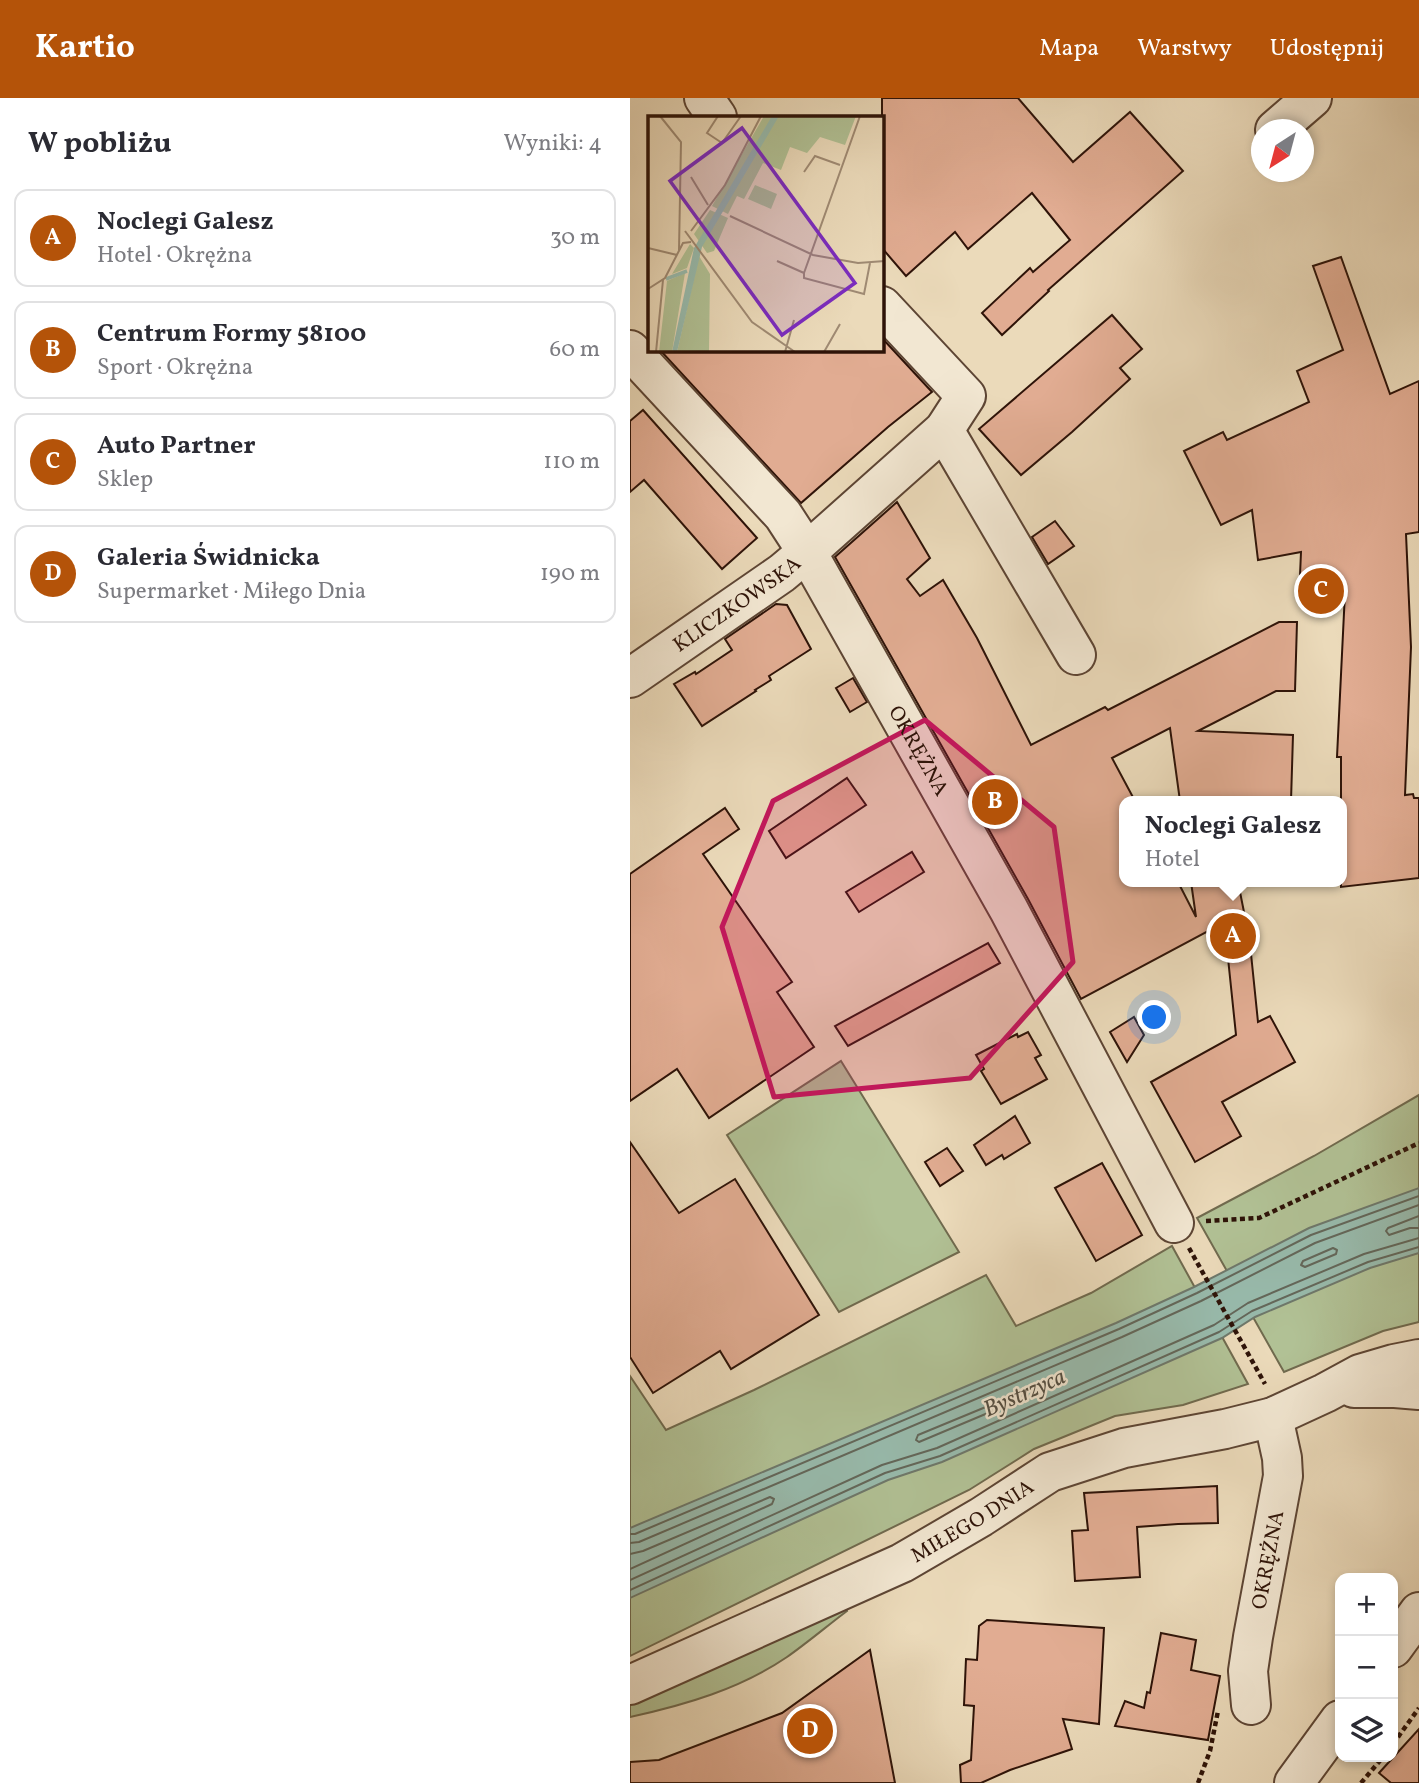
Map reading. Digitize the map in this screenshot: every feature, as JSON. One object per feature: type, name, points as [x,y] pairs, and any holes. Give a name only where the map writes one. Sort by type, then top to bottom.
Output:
[{"type":"street","points":[[704,98],[717,116]]},
{"type":"street","points":[[1287,119],[1312,98]]},
{"type":"street","name":"KLICZKOWSKA","points":[[630,678],[782,573],[944,430],[967,396],[884,308]]},
{"type":"street","name":"OKRĘŻNA","points":[[630,350],[783,515],[807,552],[1009,910],[1174,1223]]},
{"type":"street","points":[[944,430],[1076,655]]},
{"type":"street","name":"MIŁEGO DNIA","points":[[1325,1393],[1360,1374],[1419,1359]]},
{"type":"street","name":"MIŁEGO DNIA","points":[[630,1685],[902,1563],[982,1517],[1050,1472],[1124,1448],[1225,1429],[1271,1404],[1357,1388],[1419,1390]]},
{"type":"street","name":"OKRĘŻNA","points":[[1251,1704],[1248,1671],[1251,1648],[1283,1476],[1271,1404]]},
{"type":"street","points":[[1398,1641],[1419,1612]]},
{"type":"street","points":[[1294,1783],[1335,1727]]},
{"type":"path","points":[[1174,1223],[1259,1218],[1419,1143]]},
{"type":"path","points":[[1200,1269],[1253,1363],[1271,1404]]},
{"type":"path","points":[[1398,1737],[1419,1708]]},
{"type":"path","points":[[1361,1783],[1379,1762]]},
{"type":"highlighted area","points":[[925,720],[1054,827],[1073,962],[970,1078],[774,1097],[722,927],[773,801]]},
{"type":"shaded area","points":[[841,1061],[959,1252],[839,1312],[727,1135]]},
{"type":"shaded area","points":[[1419,1095],[1419,1322],[1383,1331],[1284,1372],[1197,1218],[1314,1156]]},
{"type":"shaded area","points":[[1172,1246],[1248,1384],[1183,1405],[1115,1416],[1034,1449],[969,1490],[630,1656],[630,1376],[666,1430],[754,1390],[986,1275],[1016,1326],[1091,1293]]},
{"type":"shaded area","points":[[845,1606],[847,1611],[802,1646],[750,1678],[691,1701],[630,1717],[630,1703]]},
{"type":"water","name":"Bystrzyca","points":[[1419,1188],[1419,1253],[1370,1268],[1255,1317],[1222,1338],[942,1462],[888,1480],[630,1598],[630,1528],[1116,1323],[1194,1287],[1309,1228]]},
{"type":"building","points":[[882,98],[1018,98],[1073,162],[1130,112],[1183,171],[1048,290],[1002,335],[982,313],[1030,268],[1033,272],[1070,240],[1032,193],[968,249],[955,232],[906,276],[884,250]]},
{"type":"building","points":[[1341,257],[1390,394],[1419,381],[1419,532],[1406,534],[1411,647],[1405,795],[1413,794],[1414,798],[1419,798],[1419,878],[1347,886],[1347,796],[1341,796],[1341,757],[1337,757],[1345,592],[1299,599],[1301,552],[1258,560],[1252,510],[1221,525],[1184,451],[1223,432],[1227,440],[1309,402],[1297,371],[1343,350],[1313,266]]},
{"type":"building","points":[[1112,315],[1142,349],[1120,368],[1130,379],[1021,475],[979,429]]},
{"type":"building","points":[[884,340],[932,392],[801,503],[662,352],[884,352]]},
{"type":"building","points":[[643,410],[757,538],[722,569],[644,480],[630,492],[630,421]]},
{"type":"building","points":[[897,502],[930,558],[907,579],[920,596],[943,580],[977,638],[1031,745],[1105,707],[1108,710],[1279,622],[1297,622],[1295,691],[1276,691],[1198,731],[1293,735],[1291,796],[1179,796],[1170,728],[1112,758],[1132,796],[1119,796],[1119,887],[1181,887],[1196,917],[1192,887],[1239,887],[1244,912],[1081,999],[1028,899],[835,557]]},
{"type":"building","points":[[1055,521],[1074,546],[1048,564],[1032,537]]},
{"type":"building","points":[[776,604],[787,605],[811,649],[769,676],[771,680],[756,691],[702,726],[674,684],[695,672],[696,674],[732,650],[725,639]]},
{"type":"building","points":[[853,678],[867,702],[850,712],[836,688]]},
{"type":"building","points":[[847,778],[866,805],[786,858],[769,831]]},
{"type":"building","points":[[725,808],[739,829],[703,854],[792,982],[777,992],[814,1047],[709,1118],[677,1069],[630,1101],[630,874]]},
{"type":"building","points":[[912,852],[924,872],[859,912],[846,892]]},
{"type":"building","points":[[988,943],[1000,963],[848,1046],[835,1026]]},
{"type":"building","points":[[1250,944],[1258,1022],[1270,1016],[1295,1062],[1222,1102],[1241,1136],[1195,1162],[1151,1082],[1236,1035],[1228,958]]},
{"type":"building","points":[[1134,1017],[1144,1035],[1127,1062],[1110,1032]]},
{"type":"building","points":[[1028,1032],[1041,1055],[1035,1058],[1047,1079],[1001,1104],[981,1071],[984,1069],[976,1055],[1017,1034],[1018,1037]]},
{"type":"building","points":[[1015,1116],[1030,1143],[1004,1159],[1002,1155],[986,1165],[974,1145]]},
{"type":"building","points":[[630,1142],[679,1213],[735,1179],[819,1315],[731,1369],[720,1351],[653,1393],[630,1357]]},
{"type":"building","points":[[947,1148],[963,1171],[940,1186],[925,1162]]},
{"type":"building","points":[[1102,1163],[1142,1235],[1096,1261],[1055,1188]]},
{"type":"building","points":[[1217,1486],[1218,1523],[1137,1527],[1140,1577],[1075,1581],[1072,1531],[1088,1530],[1084,1493]]},
{"type":"building","points":[[987,1620],[1104,1628],[1099,1724],[1063,1719],[1072,1749],[981,1783],[961,1783],[960,1765],[971,1760],[974,1706],[964,1705],[966,1659],[977,1660],[979,1626]]},
{"type":"building","points":[[1161,1633],[1196,1640],[1191,1670],[1220,1676],[1208,1740],[1115,1726],[1125,1701],[1144,1708],[1147,1692],[1150,1693]]},
{"type":"building","points":[[870,1650],[895,1783],[630,1783],[630,1762],[659,1760],[782,1713]]},
{"type":"building","points":[[1419,1729],[1419,1783],[1391,1783],[1379,1773],[1389,1762],[1398,1762],[1398,1752]]},
{"type":"place","name":"Auto Partner","points":[[1321,591]]},
{"type":"place","name":"Centrum Formy 58100","points":[[995,802]]},
{"type":"place","name":"Noclegi Galesz","points":[[1233,936]]},
{"type":"place","name":"Galeria Świdnicka","points":[[810,1731]]}]
